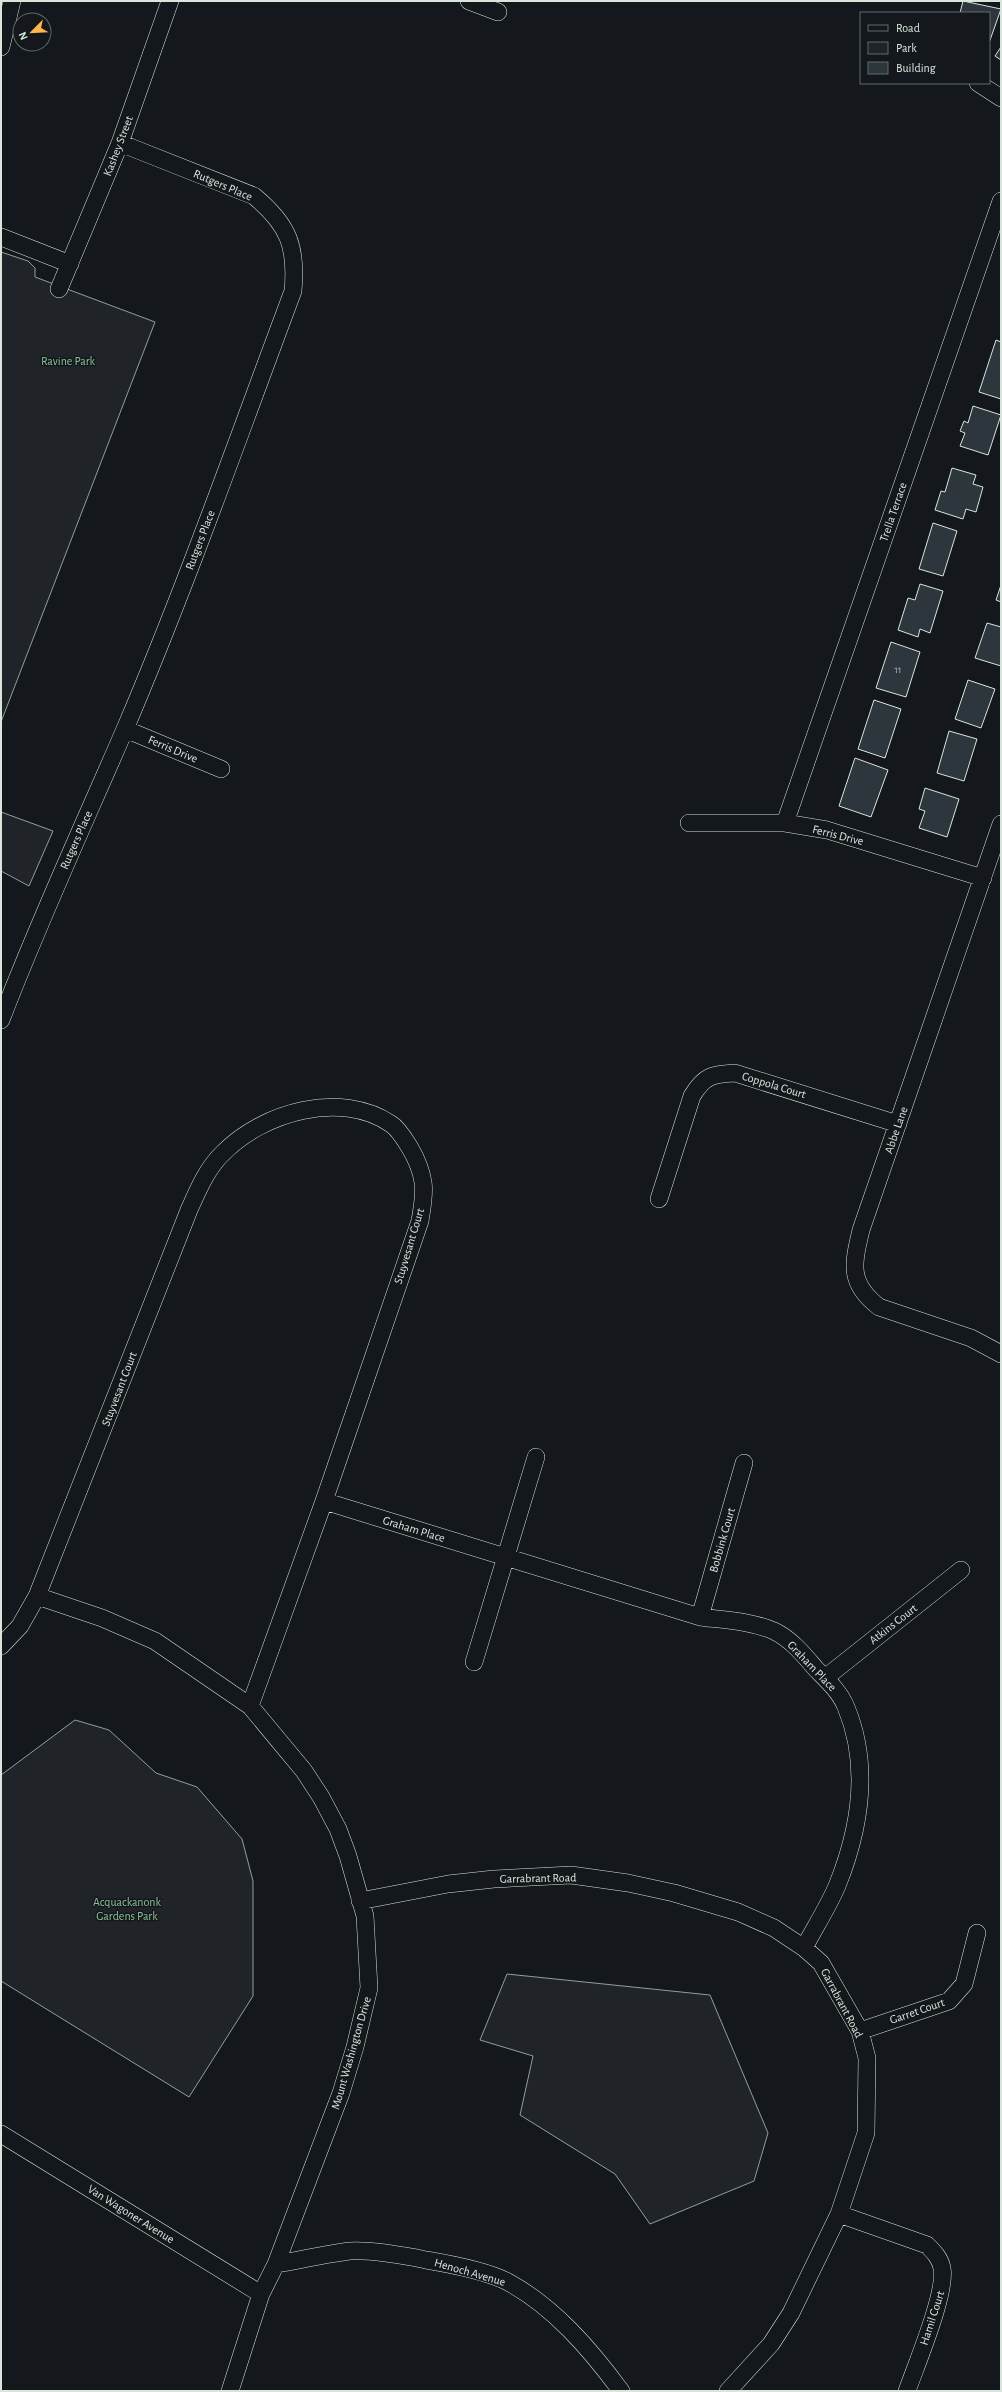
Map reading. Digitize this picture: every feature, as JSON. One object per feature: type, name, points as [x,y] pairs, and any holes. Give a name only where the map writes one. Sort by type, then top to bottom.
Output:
[{"type":"street","points":[[1,47],[12,1]]},
{"type":"street","name":"Kashey Street","points":[[59,289],[120,143],[170,1]]},
{"type":"street","points":[[469,1],[498,12]]},
{"type":"street","points":[[980,84],[1001,98]]},
{"type":"street","name":"Rutgers Place","points":[[1,1020],[32,940],[125,729],[192,561],[290,299],[295,267],[292,243],[283,226],[272,211],[254,196],[120,143]]},
{"type":"street","name":"Trella Terrace","points":[[785,823],[1001,201]]},
{"type":"street","points":[[1,237],[70,264]]},
{"type":"street","name":"Ferris Drive","points":[[125,729],[221,769]]},
{"type":"street","name":"Ferris Drive","points":[[689,823],[785,823],[827,830],[983,878]]},
{"type":"street","name":"Abbe Lane","points":[[1001,824],[861,1230],[853,1263],[858,1282],[868,1299],[879,1307],[971,1338],[1001,1354]]},
{"type":"street","name":"Coppola Court","points":[[659,1199],[692,1096],[700,1082],[715,1074],[735,1072],[898,1124]]},
{"type":"street","name":"Stuyvesant Court","points":[[1,1646],[20,1626],[37,1596],[189,1210],[209,1171],[223,1153],[257,1128],[309,1109],[332,1107],[374,1115],[392,1125],[413,1154],[423,1182],[420,1221],[324,1501],[250,1706]]},
{"type":"street","points":[[474,1662],[536,1457]]},
{"type":"street","name":"Bobbink Court","points":[[700,1617],[744,1463]]},
{"type":"street","name":"Graham Place","points":[[324,1501],[700,1617],[750,1624],[774,1631],[791,1642],[836,1689],[846,1707],[860,1759],[858,1810],[851,1848],[836,1887],[804,1948]]},
{"type":"street","name":"Atkins Court","points":[[825,1678],[961,1570]]},
{"type":"street","name":"Mount Washington Drive","points":[[37,1596],[102,1618],[155,1641],[250,1706],[304,1771],[321,1797],[338,1829],[348,1856],[365,1916],[369,1988],[341,2093],[276,2264],[261,2294],[230,2391]]},
{"type":"street","name":"Garrabrant Road","points":[[360,1901],[448,1884],[494,1879],[571,1876],[628,1883],[666,1891],[738,1912],[774,1928],[804,1948],[821,1963],[860,2031],[867,2058],[866,2133],[839,2214],[791,2313],[771,2344],[728,2391]]},
{"type":"street","name":"Garret Court","points":[[860,2031],[949,2001],[964,1984],[978,1933]]},
{"type":"street","name":"Van Wagoner Avenue","points":[[1,2134],[261,2294]]},
{"type":"street","name":"Hamil Court","points":[[839,2214],[927,2245],[936,2254],[942,2267],[942,2291],[907,2391]]},
{"type":"street","name":"Henoch Avenue","points":[[276,2264],[352,2251],[413,2257],[456,2266],[507,2282],[538,2302],[585,2345],[621,2391]]},
{"type":"green space","name":"Ravine Park","points":[[1,252],[28,261],[35,268],[35,277],[155,322],[1,722]]},
{"type":"green space","points":[[1,812],[53,831],[29,886],[1,871]]},
{"type":"green space","name":"Acquackanonk Gardens Park","points":[[75,1720],[109,1730],[156,1773],[197,1787],[242,1839],[253,1881],[253,1996],[189,2097],[1,1981],[1,1775]]},
{"type":"green space","points":[[507,1974],[710,1995],[768,2133],[754,2181],[650,2224],[615,2174],[520,2115],[533,2056],[480,2040]]},
{"type":"building","points":[[963,1],[1001,9],[990,40],[990,12],[960,12]]},
{"type":"building","points":[[1001,47],[1001,60],[995,56]]},
{"type":"building","points":[[996,340],[1001,342],[1001,399],[979,392]]},
{"type":"building","points":[[973,406],[1001,415],[988,455],[960,446],[965,433],[960,431],[964,421],[968,423]]},
{"type":"building","points":[[952,468],[976,475],[973,484],[983,487],[976,512],[966,509],[963,519],[935,510],[941,491],[945,492]]},
{"type":"building","points":[[933,523],[957,531],[943,576],[919,569]]},
{"type":"building","points":[[920,584],[943,591],[930,633],[920,629],[918,637],[898,630],[908,598],[915,600]]},
{"type":"building","points":[[1001,585],[1001,602],[996,600]]},
{"type":"building","points":[[987,623],[1001,627],[1001,666],[975,658]]},
{"type":"building","points":[[891,642],[920,652],[906,697],[876,688]]},
{"type":"building","points":[[968,680],[995,689],[981,728],[955,719]]},
{"type":"building","points":[[874,700],[901,709],[885,758],[858,749]]},
{"type":"building","points":[[949,731],[977,739],[964,781],[937,773]]},
{"type":"building","points":[[855,758],[888,770],[871,817],[839,806]]},
{"type":"building","points":[[925,788],[959,799],[947,837],[919,828],[925,811],[919,809]]}]
